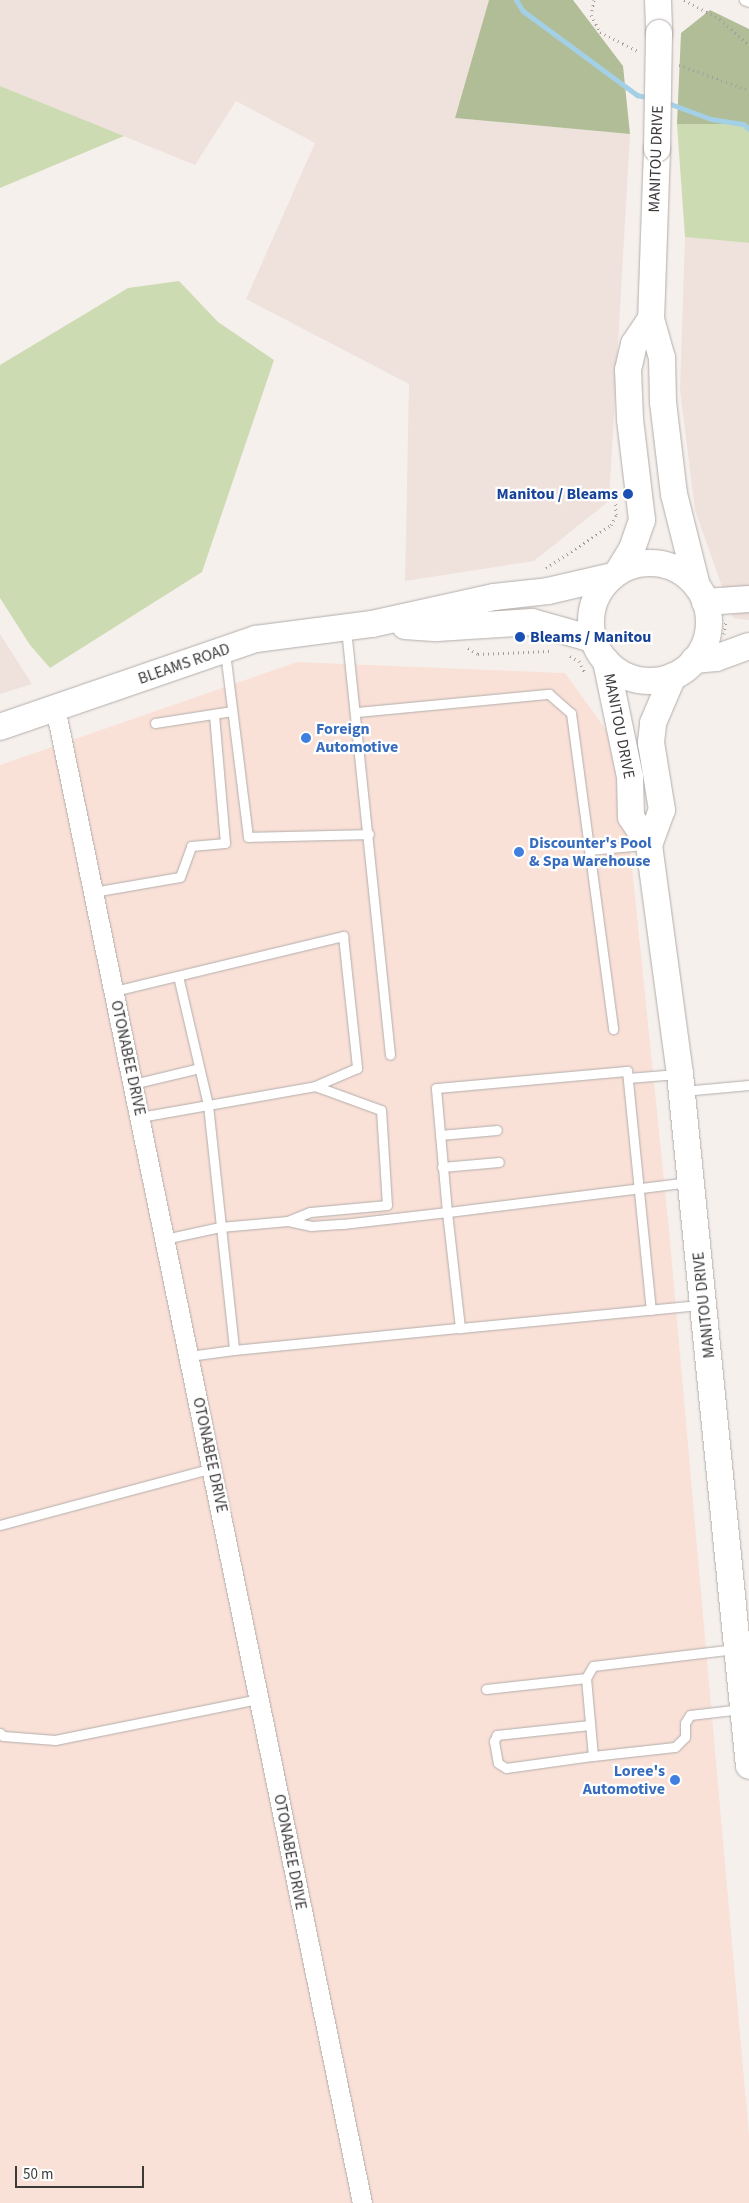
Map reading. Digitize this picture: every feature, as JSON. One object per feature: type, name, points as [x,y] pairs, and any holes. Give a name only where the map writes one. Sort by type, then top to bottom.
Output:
[{"type":"main road","name":"MANITOU DRIVE","points":[[658,0],[660,33],[657,149],[651,260],[651,319],[662,358],[663,402],[674,494],[701,594]]},
{"type":"main road","points":[[615,574],[638,564],[660,564],[680,572],[701,594],[708,632],[694,660],[673,676],[643,680],[623,674],[606,661],[593,639],[593,605],[632,549],[642,520],[630,419],[628,370],[634,344],[651,319]]},
{"type":"main road","name":"BLEAMS ROAD","points":[[372,624],[494,597],[548,591],[615,574]]},
{"type":"main road","points":[[701,594],[749,599]]},
{"type":"main road","name":"BLEAMS ROAD","points":[[0,727],[256,639],[372,624],[437,628],[532,622],[593,639]]},
{"type":"main road","points":[[694,660],[716,658],[749,646]]},
{"type":"main road","name":"MANITOU DRIVE","points":[[606,661],[630,777],[631,817],[649,845],[681,1083],[749,1766]]},
{"type":"main road","name":"MANITOU DRIVE","points":[[649,845],[662,810],[651,743],[653,723],[673,676]]},
{"type":"street","name":"OTONABEE DRIVE","points":[[55,708],[190,1356],[362,2203]]},
{"type":"lane","points":[[744,0],[749,2]]},
{"type":"lane","points":[[346,626],[357,712],[390,1055]]},
{"type":"lane","points":[[225,650],[248,837],[369,834]]},
{"type":"lane","points":[[357,712],[549,694],[571,713],[613,1029]]},
{"type":"lane","points":[[156,723],[232,711]]},
{"type":"lane","points":[[93,892],[180,877],[191,846],[225,843],[214,714]]},
{"type":"lane","points":[[589,850],[649,845]]},
{"type":"lane","points":[[114,991],[343,936],[357,1068],[315,1086],[140,1117]]},
{"type":"lane","points":[[178,976],[208,1105],[234,1350]]},
{"type":"lane","points":[[133,1084],[199,1068]]},
{"type":"lane","points":[[460,1328],[442,1167],[436,1088],[627,1071],[637,1187],[651,1310]]},
{"type":"lane","points":[[628,1078],[681,1083],[749,1085]]},
{"type":"lane","points":[[165,1238],[220,1227],[288,1221],[310,1212],[387,1205],[381,1110],[315,1086]]},
{"type":"lane","points":[[440,1135],[497,1130]]},
{"type":"lane","points":[[442,1167],[499,1162]]},
{"type":"lane","points":[[288,1221],[311,1226],[335,1224],[447,1212],[691,1181]]},
{"type":"lane","points":[[190,1356],[234,1350],[704,1304]]},
{"type":"lane","points":[[0,1525],[212,1468]]},
{"type":"lane","points":[[593,1756],[586,1678],[588,1671],[598,1663],[737,1648]]},
{"type":"lane","points":[[486,1689],[586,1678]]},
{"type":"lane","points":[[0,1733],[3,1736],[55,1740],[259,1699]]},
{"type":"lane","points":[[590,1725],[497,1735],[494,1741],[498,1763],[506,1768],[675,1747],[685,1737],[690,1716],[743,1709]]},
{"type":"path","points":[[684,0],[720,19],[749,45]]},
{"type":"path","points":[[544,570],[611,524],[616,515],[615,486]]},
{"type":"path","points":[[478,654],[558,651]]},
{"type":"path","points":[[565,654],[578,661],[588,682]]},
{"type":"shaded area","points":[[0,0],[489,0],[455,118],[630,134],[609,501],[534,561],[405,581],[409,384],[246,299],[315,143],[236,101],[195,165],[0,86]]},
{"type":"shaded area","points":[[685,237],[749,243],[749,620],[733,618],[695,510],[680,390]]},
{"type":"shaded area","points":[[0,634],[32,684],[0,694]]},
{"type":"shaded area","points":[[297,662],[565,673],[620,749],[669,1229],[749,2135],[749,2203],[0,2203],[0,765]]},
{"type":"green space","points":[[489,0],[573,0],[623,66],[630,134],[455,118]]},
{"type":"green space","points":[[710,10],[749,29],[749,129],[743,124],[677,124],[681,33]]},
{"type":"green space","points":[[0,86],[124,136],[0,188]]},
{"type":"green space","points":[[677,124],[743,124],[749,129],[749,243],[685,237]]},
{"type":"green space","points":[[179,281],[218,322],[274,360],[202,572],[50,668],[30,645],[0,598],[0,365],[128,288]]},
{"type":"waterway","points":[[516,0],[523,11],[637,95],[649,98]]},
{"type":"waterway","points":[[665,102],[711,119],[743,124],[749,129]]},
{"type":"place","name":"Manitou / Bleams","points":[[628,494]]},
{"type":"place","name":"Bleams / Manitou","points":[[520,637]]},
{"type":"place","name":"Foreign Automotive","points":[[306,738]]},
{"type":"place","name":"Discounter's Pool & Spa Warehouse","points":[[519,852]]},
{"type":"place","name":"Loree's Automotive","points":[[675,1780]]}]
